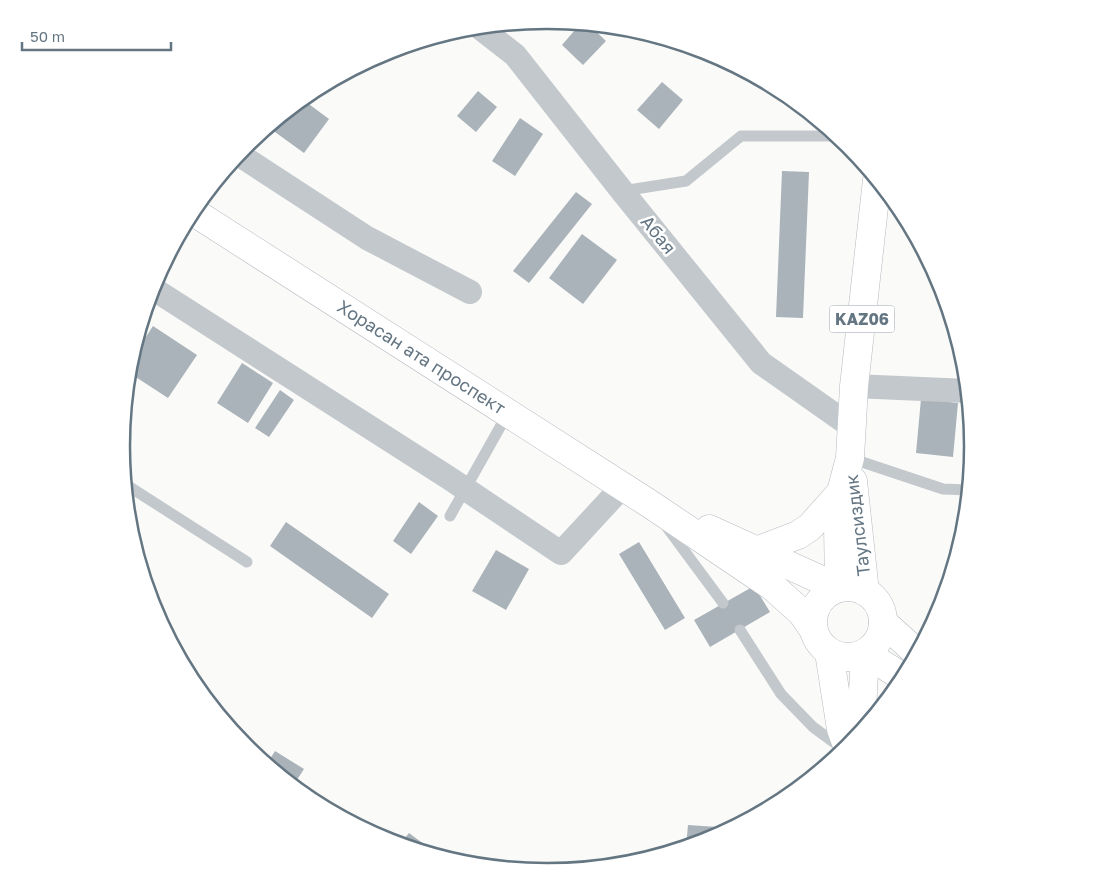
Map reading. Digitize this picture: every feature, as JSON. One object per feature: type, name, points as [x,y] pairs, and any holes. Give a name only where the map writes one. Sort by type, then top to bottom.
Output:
[{"type":"main road","name":"Таулсиздик","points":[[852,590],[838,524],[841,492],[850,458],[854,386],[876,189]]},
{"type":"main road","name":"Хорасан ата проспект","points":[[199,216],[650,504],[773,587],[802,614],[813,629]]},
{"type":"main road","name":"Таулсиздик","points":[[850,458],[860,526],[852,590]]},
{"type":"main road","points":[[758,550],[798,535],[810,527],[841,492]]},
{"type":"main road","name":"Хорасан ата проспект","points":[[650,504],[852,590]]},
{"type":"main road","points":[[852,590],[878,605],[883,622],[878,641],[865,653],[847,658],[829,652],[816,638],[812,620],[818,603],[824,596],[852,590]]},
{"type":"main road","points":[[883,622],[912,648]]},
{"type":"main road","points":[[829,652],[841,729],[848,735]]},
{"type":"main road","points":[[865,653],[897,673]]},
{"type":"main road","points":[[858,724],[862,711],[865,653]]},
{"type":"street","name":"Абая","points":[[487,33],[515,55],[622,191],[762,363],[852,427]]},
{"type":"street","points":[[245,158],[367,238],[470,292]]},
{"type":"street","points":[[159,293],[465,488],[561,553],[622,486]]},
{"type":"street","points":[[854,386],[961,390]]},
{"type":"lane","points":[[622,191],[686,181],[742,136],[826,136]]},
{"type":"lane","points":[[450,516],[508,413]]},
{"type":"lane","points":[[850,458],[943,489],[962,490]]},
{"type":"lane","points":[[132,489],[247,562]]},
{"type":"lane","points":[[650,504],[723,603]]},
{"type":"lane","points":[[740,630],[781,694],[813,728],[845,738]]},
{"type":"building","points":[[575,30],[596,32],[606,41],[583,65],[562,45]]},
{"type":"building","points":[[662,82],[683,100],[659,129],[637,110]]},
{"type":"building","points":[[478,91],[497,107],[476,132],[457,116]]},
{"type":"building","points":[[308,104],[329,119],[304,153],[273,131]]},
{"type":"building","points":[[520,118],[543,134],[515,176],[492,161]]},
{"type":"building","points":[[782,171],[809,172],[803,318],[776,317]]},
{"type":"building","points":[[576,192],[592,204],[529,283],[513,271]]},
{"type":"building","points":[[582,234],[617,260],[583,304],[549,278]]},
{"type":"building","points":[[153,326],[197,355],[168,398],[136,377],[143,341]]},
{"type":"building","points":[[242,363],[273,383],[248,423],[217,403]]},
{"type":"building","points":[[280,390],[294,400],[269,437],[255,428]]},
{"type":"building","points":[[921,399],[958,403],[953,457],[916,453]]},
{"type":"building","points":[[419,502],[438,516],[411,554],[393,541]]},
{"type":"building","points":[[286,522],[389,594],[372,618],[270,546]]},
{"type":"building","points":[[639,542],[685,618],[665,630],[619,554]]},
{"type":"building","points":[[496,550],[529,569],[506,610],[472,591]]},
{"type":"building","points":[[754,586],[770,612],[710,647],[694,620]]},
{"type":"building","points":[[275,751],[304,769],[297,780],[270,758]]},
{"type":"building","points":[[688,825],[716,827],[707,831],[687,839]]},
{"type":"building","points":[[409,833],[424,844],[413,841],[405,838]]}]
